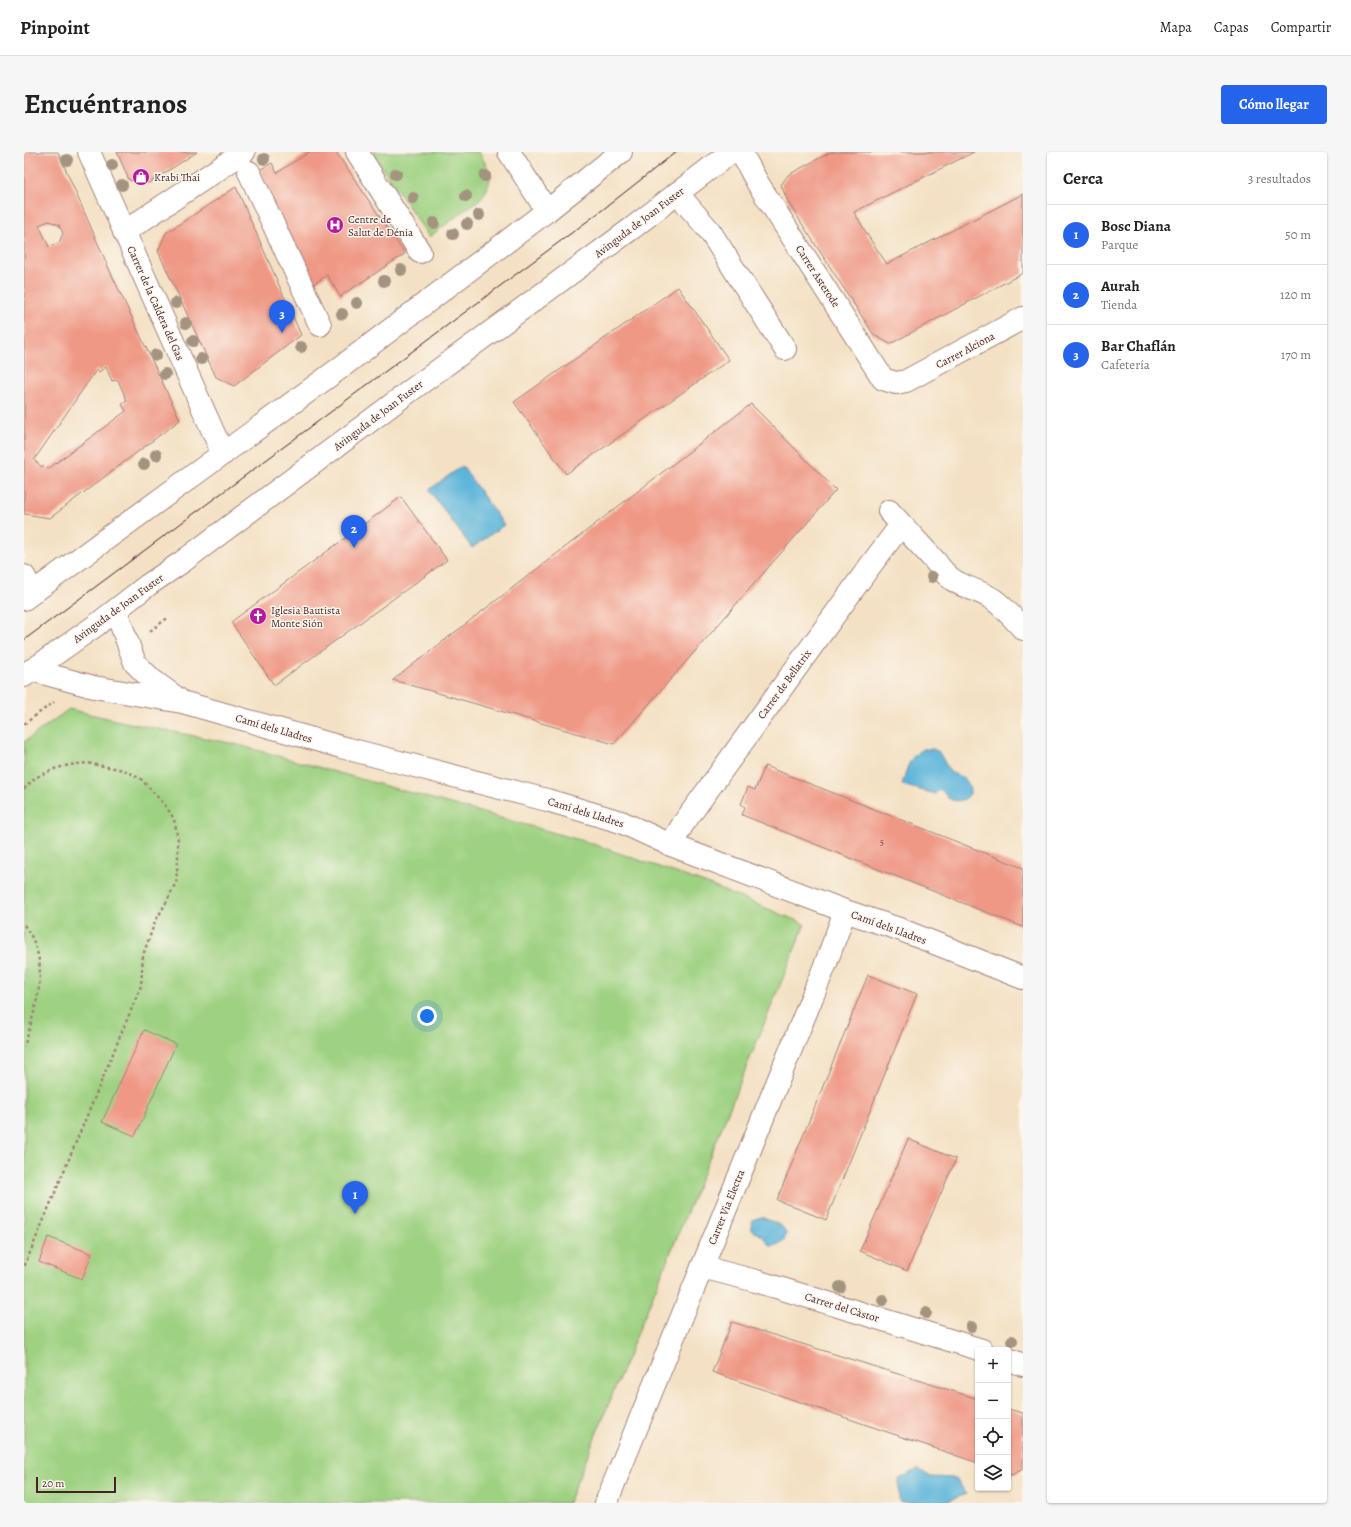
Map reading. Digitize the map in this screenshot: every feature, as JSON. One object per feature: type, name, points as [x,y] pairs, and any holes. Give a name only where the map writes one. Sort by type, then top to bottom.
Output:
[{"type":"street","name":"Carrer de la Caldera del Gas","points":[[89,152],[223,454]]},
{"type":"street","points":[[357,152],[420,252]]},
{"type":"street","points":[[508,152],[547,211]]},
{"type":"street","points":[[27,589],[223,454],[547,211],[621,152]]},
{"type":"street","name":"Avinguda de Joan Fuster","points":[[28,673],[116,611],[148,585],[182,562],[410,391],[631,229],[731,152]]},
{"type":"street","name":"Carrer Asterode","points":[[741,152],[757,182],[884,379],[896,383],[906,381]]},
{"type":"street","points":[[124,232],[247,162],[320,325]]},
{"type":"street","points":[[677,193],[709,230],[785,349]]},
{"type":"street","name":"Carrer Alciona","points":[[906,381],[1023,318]]},
{"type":"street","name":"Carrer de Bellatrix","points":[[671,845],[683,824],[870,566],[895,518],[950,579],[995,601],[1004,608],[1023,629]]},
{"type":"street","name":"Camí dels Lladres","points":[[116,611],[135,663],[152,680],[182,702]]},
{"type":"street","name":"Camí dels Lladres","points":[[28,673],[94,687],[182,702],[341,747],[547,800],[621,822],[671,845],[845,911],[899,929],[1023,978]]},
{"type":"street","name":"Carrer Via Electra","points":[[606,1503],[823,970],[845,911]]},
{"type":"street","name":"Carrer del Càstor","points":[[702,1267],[975,1348]]},
{"type":"street","points":[[1011,1360],[1023,1365]]},
{"type":"path","points":[[148,632],[169,617]]},
{"type":"path","points":[[24,724],[58,699]]},
{"type":"path","points":[[24,789],[35,778],[54,769],[69,765],[87,763],[124,770],[141,779],[154,791],[165,805],[174,819],[178,840],[176,882],[155,922],[142,955],[142,986],[24,1267]]},
{"type":"path","points":[[24,925],[34,943],[40,964],[36,1003],[24,1046]]},
{"type":"green space","points":[[372,152],[479,152],[490,172],[490,179],[487,189],[481,198],[429,237]]},
{"type":"green space","points":[[69,709],[124,722],[235,744],[587,842],[702,882],[805,924],[568,1503],[24,1503],[24,742]]},
{"type":"water","points":[[462,466],[504,525],[472,548],[429,490]]},
{"type":"water","points":[[923,749],[933,749],[939,752],[950,772],[966,781],[970,793],[966,798],[957,801],[951,800],[942,790],[939,790],[935,794],[902,785],[911,760]]},
{"type":"water","points":[[761,1217],[777,1223],[784,1229],[786,1236],[781,1242],[774,1246],[770,1246],[762,1236],[752,1230],[751,1227],[753,1220]]},
{"type":"water","points":[[918,1469],[931,1477],[956,1478],[966,1494],[943,1503],[899,1502],[899,1479]]},
{"type":"building","points":[[24,152],[58,152],[110,271],[180,420],[50,518],[24,514]],"holes":[[[49,221],[59,225],[63,233],[59,243],[49,247],[39,225]],[[106,367],[112,381],[118,380],[127,401],[122,404],[126,411],[48,469],[44,465],[42,467],[34,460],[97,369],[99,372]]]},
{"type":"building","points":[[117,152],[197,152],[149,183],[129,180]]},
{"type":"building","name":"Centre de Salut de Dénia","points":[[309,152],[336,152],[405,254],[342,295],[341,298],[327,275],[311,286],[259,170],[272,163],[277,173]]},
{"type":"building","points":[[831,152],[974,152],[854,212],[887,264],[1023,194],[1023,273],[890,344],[874,335],[788,202],[781,185],[788,175]]},
{"type":"building","points":[[236,187],[301,335],[234,386],[216,377],[158,251],[166,233]]},
{"type":"building","points":[[678,287],[729,360],[566,474],[514,402]]},
{"type":"building","points":[[751,404],[836,490],[614,744],[393,680]]},
{"type":"building","points":[[401,497],[447,560],[274,685],[231,622]]},
{"type":"building","points":[[765,766],[1023,868],[1023,927],[742,815],[745,807],[741,804],[748,787],[755,790]]},
{"type":"building","points":[[868,975],[917,994],[826,1220],[777,1200]]},
{"type":"building","points":[[144,1030],[176,1044],[135,1136],[102,1122]]},
{"type":"building","points":[[908,1139],[956,1159],[907,1271],[860,1251]]},
{"type":"building","points":[[48,1237],[92,1254],[82,1279],[39,1262]]},
{"type":"building","points":[[732,1322],[975,1398],[975,1462],[712,1372]]},
{"type":"building","points":[[1011,1410],[1023,1413],[1023,1469],[1012,1475]]},
{"type":"tram line","points":[[24,640],[601,211],[676,152]]},
{"type":"place","name":"Krabi Thai","points":[[141,177]]},
{"type":"place","name":"Centre de Salut de Dénia","points":[[335,225]]},
{"type":"place","name":"Bar Chaflán","points":[[282,333]]},
{"type":"place","name":"Aurah","points":[[354,548]]},
{"type":"place","name":"Iglesia Bautista Monte Sión","points":[[258,616]]},
{"type":"place","name":"Bosc Diana","points":[[355,1214]]}]
